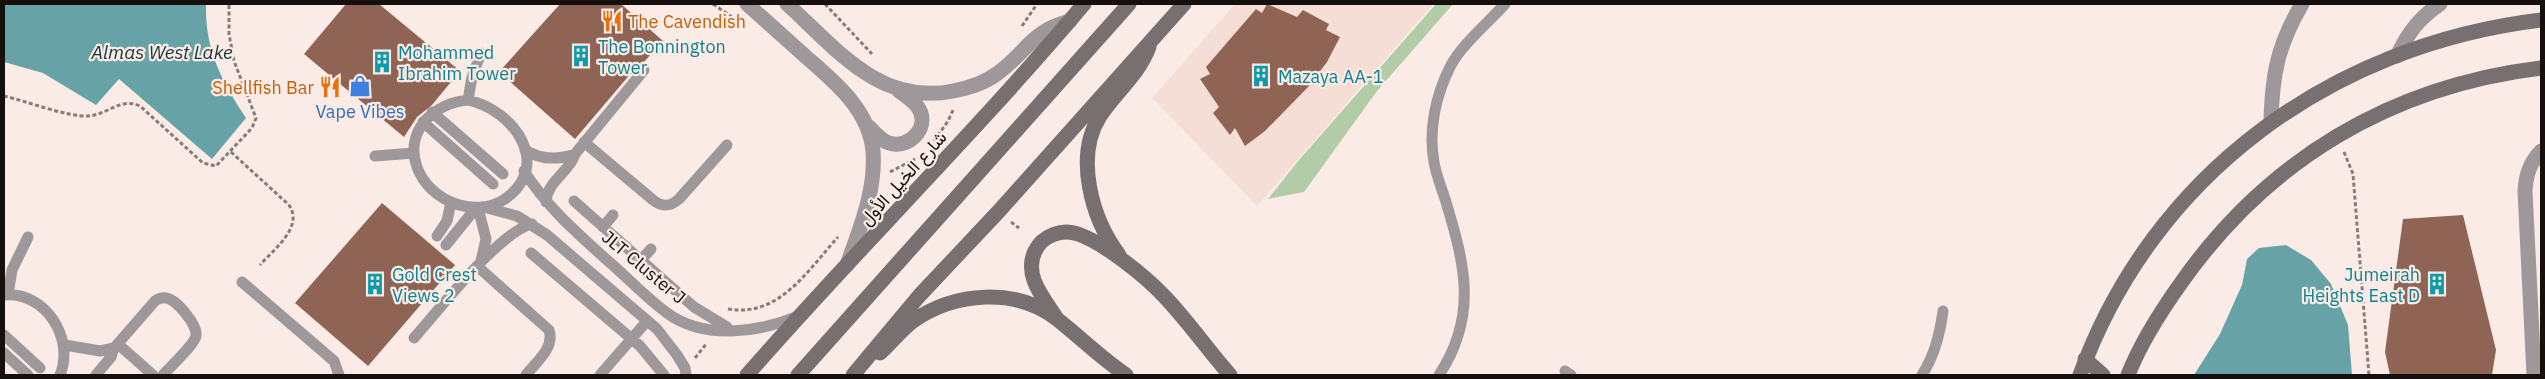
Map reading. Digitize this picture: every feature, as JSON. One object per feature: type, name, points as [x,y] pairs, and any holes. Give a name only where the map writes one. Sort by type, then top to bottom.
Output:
[{"type":"street","points":[[747,4],[843,91],[858,109],[866,123],[873,151],[870,192],[863,221],[845,269]]},
{"type":"street","points":[[787,4],[872,78],[899,91],[918,107],[921,128],[916,136],[907,143],[897,145],[887,143],[866,123]]},
{"type":"street","name":"شارع الخيل الأول","points":[[748,375],[800,315],[845,269],[1084,4]]},
{"type":"street","points":[[798,375],[1129,4]]},
{"type":"street","points":[[853,375],[912,303],[999,211],[1150,38],[1184,4]]},
{"type":"street","points":[[2271,122],[2274,69],[2294,18],[2302,4]]},
{"type":"street","points":[[2397,56],[2408,33],[2424,15],[2440,4]]},
{"type":"street","points":[[899,91],[944,93],[973,86],[998,74],[1042,31],[1070,20]]},
{"type":"street","points":[[2080,375],[2085,359],[2110,310],[2153,238],[2172,211],[2223,161],[2271,122],[2311,96],[2345,78],[2397,56],[2439,41],[2496,26],[2541,20]]},
{"type":"street","points":[[1124,262],[1109,241],[1098,218],[1091,192],[1089,149],[1100,117],[1141,65],[1150,47],[1150,38]]},
{"type":"street","points":[[2128,375],[2149,333],[2197,260],[2256,197],[2280,175],[2332,138],[2372,116],[2413,98],[2456,83],[2500,73],[2541,68]]},
{"type":"street","points":[[2534,375],[2525,191],[2526,176],[2531,162],[2541,151]]},
{"type":"street","points":[[1057,319],[1036,286],[1031,273],[1031,258],[1038,246],[1048,236],[1062,232],[1076,233],[1124,262],[1164,296],[1230,375]]},
{"type":"street","points":[[857,375],[912,322],[935,309],[981,297],[1008,298],[1040,308],[1057,319],[1126,375]]},
{"type":"street","points":[[2085,359],[2103,375]]},
{"type":"lane","points":[[1439,375],[1451,358],[1463,323],[1466,285],[1459,246],[1434,162],[1432,128],[1438,97],[1451,65],[1505,4]]},
{"type":"lane","points":[[468,100],[472,77],[481,53]]},
{"type":"lane","points":[[546,202],[550,187],[572,163],[575,154],[584,142],[644,70]]},
{"type":"lane","points":[[446,245],[480,208],[498,203],[510,195],[519,184],[524,172],[525,150],[518,131],[507,118],[492,108],[468,100],[455,101],[432,112],[423,122],[418,132],[414,153],[422,178],[432,189],[451,202],[480,208],[517,216],[532,224],[668,341],[685,368],[686,375]]},
{"type":"lane","points":[[432,112],[504,174]]},
{"type":"lane","points":[[423,122],[493,184]]},
{"type":"lane","points":[[584,142],[653,200],[663,206],[674,203],[679,199],[726,145]]},
{"type":"lane","points":[[525,150],[532,155],[549,158],[575,154]]},
{"type":"lane","points":[[375,156],[414,153]]},
{"type":"lane","name":"JLT Cluster J","points":[[524,172],[562,220],[668,313],[697,326],[735,331],[779,324],[800,315]]},
{"type":"lane","points":[[574,201],[704,315],[735,331]]},
{"type":"lane","points":[[437,236],[447,221],[451,202]]},
{"type":"lane","points":[[479,263],[486,239],[480,208]]},
{"type":"lane","points":[[603,227],[613,215]]},
{"type":"lane","points":[[414,338],[479,263],[516,230],[532,224]]},
{"type":"lane","points":[[28,237],[12,270],[6,294],[20,296],[47,313],[57,325],[65,344],[64,372]]},
{"type":"lane","points":[[641,260],[651,249]]},
{"type":"lane","points":[[531,253],[554,280],[597,309],[632,339],[654,361],[664,375]]},
{"type":"lane","points":[[479,263],[549,330],[550,342],[548,348],[526,375]]},
{"type":"lane","points":[[242,282],[334,361],[339,375]]},
{"type":"lane","points":[[96,375],[111,357],[116,346],[155,301],[164,297],[169,298],[193,321],[196,328],[196,338],[163,375]]},
{"type":"lane","points":[[589,318],[597,309]]},
{"type":"lane","points":[[1922,375],[1930,363],[1939,338],[1943,311]]},
{"type":"lane","points":[[600,375],[647,321]]},
{"type":"lane","points":[[4,335],[40,368]]},
{"type":"lane","points":[[65,344],[100,352],[116,346]]},
{"type":"lane","points":[[116,346],[153,375]]},
{"type":"lane","points":[[4,353],[28,375]]},
{"type":"path","points":[[713,4],[738,22]]},
{"type":"path","points":[[825,4],[875,57]]},
{"type":"path","points":[[1019,30],[1037,4]]},
{"type":"path","points":[[4,96],[87,116],[120,104],[134,103],[140,106],[207,166],[220,164],[252,128],[256,118],[234,61],[229,34],[229,5]]},
{"type":"path","points":[[2332,138],[2346,154],[2353,174],[2369,375]]},
{"type":"path","points":[[231,152],[289,205],[293,214],[292,227],[260,265]]},
{"type":"path","points":[[719,307],[752,310],[768,305],[783,296],[839,235]]},
{"type":"shaded area","points":[[1235,4],[1433,4],[1257,206],[1152,98]]},
{"type":"green space","points":[[1436,4],[1453,4],[1377,91],[1304,192],[1268,199],[1299,160]]},
{"type":"water","name":"Almas West Lake","points":[[4,4],[206,4],[208,36],[216,64],[229,91],[246,118],[212,159],[119,79],[96,105],[43,73],[4,62]]},
{"type":"water","points":[[2286,245],[2311,260],[2331,284],[2348,325],[2352,375],[2194,375],[2220,334],[2242,285],[2247,259],[2259,248]]},
{"type":"building","name":"Mohammed Ibrahim Tower","points":[[346,4],[379,4],[460,71],[432,105],[417,117],[404,137],[304,54]]},
{"type":"building","name":"The Bonnington Tower","points":[[560,4],[621,4],[663,41],[643,63],[638,65],[575,139],[499,72]]},
{"type":"building","name":"Mazaya AA-1","points":[[1267,4],[1297,17],[1303,10],[1329,24],[1326,30],[1340,37],[1327,62],[1309,86],[1265,131],[1245,146],[1235,128],[1230,135],[1213,113],[1219,107],[1200,79],[1210,74],[1206,67],[1256,9],[1262,13]]},
{"type":"building","name":"Gold Crest Views 2","points":[[382,203],[455,265],[368,366],[295,303]]},
{"type":"building","name":"Jumeirah Heights East D","points":[[2463,215],[2496,350],[2492,375],[2390,375],[2385,352],[2403,219]]},
{"type":"place","name":"The Cavendish","points":[[612,21]]},
{"type":"place","name":"The Bonnington Tower","points":[[581,56]]},
{"type":"place","name":"Mohammed Ibrahim Tower","points":[[382,62]]},
{"type":"place","name":"Mazaya AA-1","points":[[1261,76]]},
{"type":"place","name":"Vape Vibes","points":[[360,86]]},
{"type":"place","name":"Shellfish Bar","points":[[330,87]]},
{"type":"place","name":"Gold Crest Views 2","points":[[375,284]]},
{"type":"place","name":"Jumeirah Heights East D","points":[[2437,284]]}]
